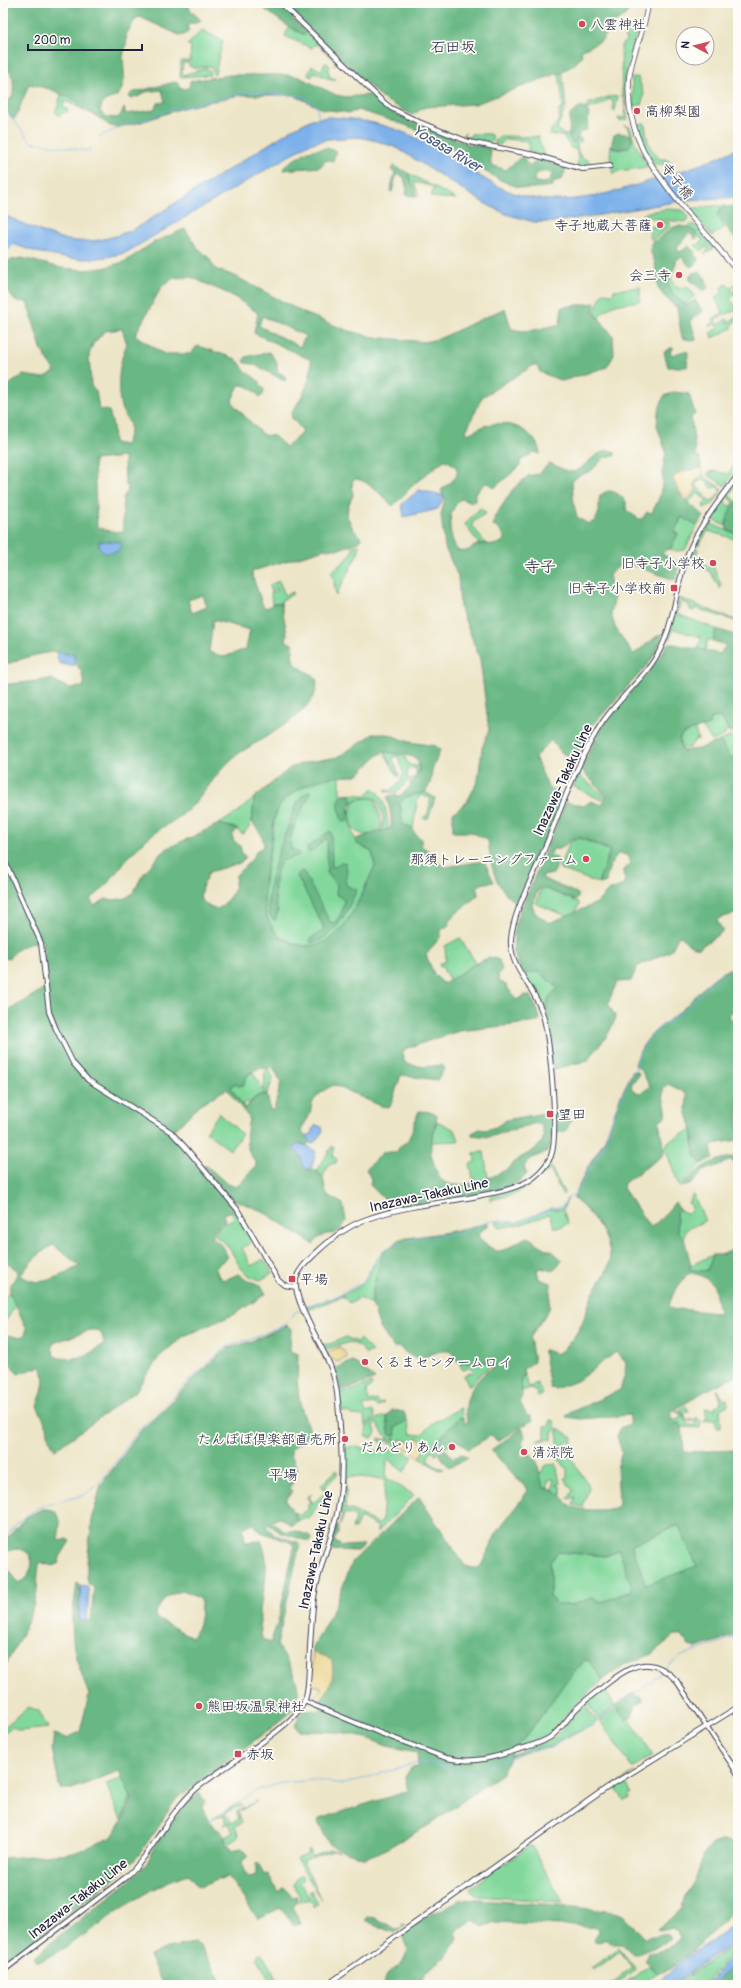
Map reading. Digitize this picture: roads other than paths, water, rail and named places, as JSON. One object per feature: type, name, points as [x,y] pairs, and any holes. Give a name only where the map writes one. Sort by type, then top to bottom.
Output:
[{"type":"main road","name":"寺子橋","points":[[648,3],[633,55],[629,88],[632,123],[641,148],[659,177],[738,272]]},
{"type":"street","points":[[280,3],[376,96],[391,108],[419,122],[469,142],[534,155],[577,168],[587,169],[610,166]]},
{"type":"street","name":"Inazawa-Takaku Line","points":[[3,1971],[130,1875],[144,1858],[170,1817],[184,1800],[207,1780],[286,1723],[304,1701],[308,1680],[315,1594],[340,1498],[341,1468],[338,1400],[332,1372],[300,1303],[296,1287],[298,1274],[308,1260],[337,1235],[356,1223],[386,1214],[512,1188],[533,1178],[548,1160],[552,1149],[555,1126],[546,1024],[540,1004],[519,972],[513,959],[511,947],[512,929],[589,744],[610,712],[656,658],[667,632],[682,570],[690,549],[702,526],[738,475]]},
{"type":"street","points":[[3,858],[41,943],[44,952],[49,1012],[73,1063],[88,1080],[171,1132],[237,1209],[278,1280],[284,1285],[296,1287]]},
{"type":"street","points":[[304,1701],[380,1734],[446,1758],[457,1760],[481,1760],[544,1741],[556,1732],[583,1702],[616,1676],[633,1667],[644,1664],[658,1667],[670,1675],[707,1726],[738,1774]]},
{"type":"street","points":[[327,1985],[608,1788],[738,1707]]},
{"type":"water","points":[[329,117],[371,122],[397,130],[423,141],[497,186],[524,196],[543,199],[561,200],[580,198],[617,191],[696,166],[738,148],[738,197],[686,200],[552,222],[534,222],[506,214],[484,203],[397,148],[359,137],[328,139],[309,144],[127,252],[95,258],[64,258],[34,251],[3,240],[3,215],[54,236],[68,240],[98,240],[116,236],[136,228],[291,130],[312,119]]},
{"type":"water","points":[[419,490],[442,495],[444,497],[438,509],[404,517],[402,504]]},
{"type":"water","points":[[99,541],[121,542],[121,546],[117,552],[105,553],[99,547]]},
{"type":"water","points":[[59,652],[67,654],[74,653],[75,665],[70,666],[59,663],[57,657]]},
{"type":"water","points":[[316,1125],[322,1127],[323,1131],[314,1143],[311,1144],[307,1136],[312,1134],[312,1129]]},
{"type":"water","points":[[297,1143],[308,1146],[316,1152],[311,1170],[304,1168],[300,1155],[294,1150]]},
{"type":"water","points":[[81,1586],[87,1587],[89,1590],[87,1619],[85,1621],[80,1621],[79,1616]]},
{"type":"water","points":[[738,1922],[738,1941],[709,1958],[673,1985],[653,1985],[694,1952]]},
{"type":"water","points":[[738,1944],[736,1958],[728,1971],[713,1985],[706,1985],[728,1960]]},
{"type":"waterway","points":[[99,137],[126,124],[145,120],[164,111],[247,92],[302,96],[316,105],[319,119]]},
{"type":"waterway","points":[[3,107],[31,142],[89,151],[90,147]]},
{"type":"waterway","points":[[3,251],[16,238]]},
{"type":"waterway","points":[[303,1308],[317,1302],[329,1300],[363,1282],[381,1252],[393,1246],[420,1238],[458,1234],[487,1222],[501,1220],[516,1222],[545,1212],[551,1208],[562,1207],[567,1198],[575,1194],[605,1143],[615,1110],[636,1067],[638,1056],[650,1038],[663,1025],[686,1009],[709,984],[723,974],[738,971]]},
{"type":"waterway","points":[[3,1540],[19,1521],[39,1507],[84,1495],[99,1484],[141,1427],[159,1413],[184,1385],[226,1347],[233,1343],[249,1340],[284,1325],[294,1313],[300,1310]]},
{"type":"waterway","points":[[665,1669],[681,1656],[738,1636]]},
{"type":"waterway","points":[[208,1822],[257,1790],[281,1783],[314,1780],[344,1784],[414,1764],[430,1763],[453,1772],[479,1771],[506,1759],[533,1750],[552,1748],[561,1741],[593,1725],[662,1672]]},
{"type":"place","name":"八雲神社","points":[[582,24]]},
{"type":"place","name":"高柳梨園","points":[[637,111]]},
{"type":"place","name":"寺子地蔵大菩薩","points":[[660,225]]},
{"type":"place","name":"会三寺","points":[[679,275]]},
{"type":"place","name":"旧寺子小学校","points":[[713,563]]},
{"type":"place","name":"旧寺子小学校前","points":[[674,588]]},
{"type":"place","name":"那須トレーニングファーム","points":[[586,859]]},
{"type":"place","name":"望田","points":[[550,1114]]},
{"type":"place","name":"平場","points":[[292,1279]]},
{"type":"place","name":"くるまセンタームロイ","points":[[365,1362]]},
{"type":"place","name":"たんぽぽ倶楽部直売所","points":[[345,1439]]},
{"type":"place","name":"だんどりあん","points":[[452,1447]]},
{"type":"place","name":"清涼院","points":[[524,1452]]},
{"type":"place","name":"熊田坂温泉神社","points":[[199,1706]]},
{"type":"place","name":"赤坂","points":[[238,1754]]},
{"type":"district","name":"石田坂","points":[[453,47]]},
{"type":"district","name":"寺子","points":[[540,567]]},
{"type":"district","name":"平場","points":[[283,1475]]},
{"type":"water label","name":"Yosasa River","points":[[447,149]]}]
